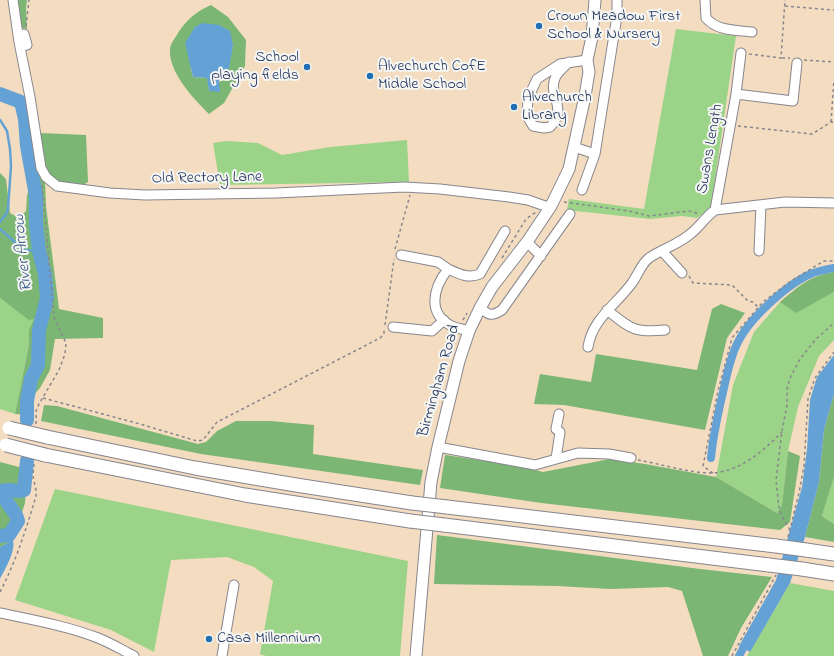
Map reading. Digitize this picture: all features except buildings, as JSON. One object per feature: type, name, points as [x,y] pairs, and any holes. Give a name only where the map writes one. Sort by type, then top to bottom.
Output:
[{"type":"highway","points":[[4,427],[194,468],[412,503],[834,554]]},
{"type":"highway","points":[[3,445],[39,458],[245,495],[444,525],[773,568],[802,569],[834,574]]},
{"type":"main road","name":"Birmingham Road","points":[[416,656],[432,482],[438,446],[459,361],[469,331],[492,287],[527,242],[569,169],[589,72],[587,60],[592,37],[595,0]]},
{"type":"street","points":[[13,0],[41,168],[46,177]]},
{"type":"street","points":[[582,190],[595,154],[604,106],[617,16],[617,0]]},
{"type":"street","points":[[705,2],[706,18],[714,26],[752,32]]},
{"type":"street","points":[[20,47],[27,45],[24,34]]},
{"type":"street","name":"Swans Length","points":[[708,214],[730,125],[736,94],[741,53]]},
{"type":"street","points":[[569,62],[556,76],[554,84],[558,117],[550,127],[544,128],[533,126],[527,116],[528,98],[537,79],[560,64],[569,62],[587,60]]},
{"type":"street","name":"Swans Length","points":[[736,94],[793,101],[799,60]]},
{"type":"street","points":[[574,147],[595,154]]},
{"type":"street","name":"Old Rectory Lane","points":[[46,177],[57,186],[64,188],[110,194],[276,193],[404,187],[550,202]]},
{"type":"street","points":[[588,347],[589,336],[607,310],[625,292],[646,260],[690,235],[708,214],[785,202],[834,203]]},
{"type":"street","points":[[759,251],[761,205]]},
{"type":"street","points":[[480,308],[488,314],[495,314],[502,310],[570,214]]},
{"type":"street","points":[[397,255],[438,262],[448,269],[464,276],[474,277],[480,274],[505,231]]},
{"type":"street","points":[[527,242],[541,256]]},
{"type":"street","points":[[662,250],[685,274]]},
{"type":"street","points":[[448,269],[443,276],[434,296],[435,308],[440,318],[454,327],[469,331]]},
{"type":"street","points":[[607,310],[627,326],[639,331],[650,332],[665,330]]},
{"type":"street","points":[[393,327],[432,331],[444,320]]},
{"type":"street","points":[[556,459],[560,432],[556,429],[559,414]]},
{"type":"street","points":[[438,446],[535,465],[578,453],[621,453],[630,458]]},
{"type":"street","points":[[222,656],[234,585]]},
{"type":"street","points":[[0,613],[44,622],[86,634],[100,639],[134,656]]},
{"type":"path","points":[[24,34],[29,0]]},
{"type":"path","points":[[781,58],[785,0]]},
{"type":"path","points":[[785,6],[834,10]]},
{"type":"path","points":[[741,53],[799,60],[834,62]]},
{"type":"path","points":[[831,122],[834,80]]},
{"type":"path","points":[[730,125],[812,134],[831,122],[834,122]]},
{"type":"path","points":[[36,425],[36,411],[51,381],[59,370],[65,354],[66,343],[54,317],[42,183],[46,177]]},
{"type":"path","points":[[42,398],[197,441],[203,440],[217,422],[380,338],[384,334],[397,255],[410,194],[417,188]]},
{"type":"path","points":[[510,245],[526,218],[550,202],[564,202],[629,211],[649,216],[689,211],[708,214]]},
{"type":"path","points":[[713,473],[703,466],[718,391],[732,338],[758,308],[791,281],[824,261],[834,261]]},
{"type":"path","points":[[685,274],[693,283],[732,285],[748,301],[753,302],[758,308]]},
{"type":"path","points":[[790,530],[779,508],[776,486],[788,388],[794,369],[800,359],[816,339],[834,323]]},
{"type":"path","points":[[788,537],[804,466],[808,399],[815,378],[834,352]]},
{"type":"path","points":[[630,458],[700,472],[713,473],[730,470],[753,458],[769,446],[782,431]]},
{"type":"path","points":[[0,592],[12,569],[23,541],[36,496],[33,477],[39,458]]},
{"type":"path","points":[[732,656],[776,578],[773,568]]},
{"type":"green space","points":[[16,0],[27,0],[27,29],[19,27]]},
{"type":"green space","points":[[211,5],[228,17],[246,40],[245,66],[224,103],[209,114],[196,101],[183,84],[173,67],[170,58],[171,45],[181,28],[192,16]],"holes":[[[233,45],[227,75],[209,91],[208,78],[193,77],[191,69]]]},
{"type":"green space","points":[[676,29],[736,36],[711,207],[697,218],[682,216],[650,219],[567,210],[569,199],[644,209]]},
{"type":"green space","points":[[40,133],[86,135],[88,182],[83,185],[70,184],[61,182],[50,176],[45,167]]},
{"type":"green space","points":[[407,140],[409,182],[220,185],[213,143],[226,141],[258,143],[282,155],[330,147]]},
{"type":"green space","points":[[0,173],[6,179],[10,213],[19,218],[26,211],[27,195],[35,174],[45,181],[46,206],[59,309],[103,318],[103,338],[55,339],[50,370],[40,388],[33,396],[30,415],[15,414],[29,344],[29,330],[34,319],[29,320],[0,298]]},
{"type":"green space","points":[[834,272],[834,292],[796,313],[780,302],[805,282],[818,276]]},
{"type":"green space","points":[[834,292],[834,340],[819,356],[798,407],[788,451],[782,505],[777,513],[716,477],[733,385],[754,332],[780,302],[796,312]]},
{"type":"green space","points":[[0,298],[29,319],[35,319],[29,330],[29,344],[15,414],[0,409]]},
{"type":"green space","points":[[721,304],[745,313],[727,338],[705,430],[564,405],[534,404],[540,374],[591,382],[596,354],[697,370],[712,309]]},
{"type":"green space","points":[[834,394],[834,477],[822,516],[834,524],[834,542],[805,537],[819,482],[824,430]]},
{"type":"green space","points":[[44,405],[57,406],[198,444],[206,442],[217,431],[236,421],[270,421],[314,425],[313,454],[423,470],[420,485],[201,454],[41,421]]},
{"type":"green space","points":[[788,451],[800,456],[790,522],[780,530],[541,503],[440,488],[445,455],[520,466],[543,472],[610,459],[716,477],[777,513],[782,505]]},
{"type":"green space","points":[[0,462],[27,469],[25,503],[13,540],[0,547]]},
{"type":"green space","points":[[834,477],[834,524],[822,516]]},
{"type":"green space","points":[[55,489],[408,561],[400,656],[266,656],[260,654],[273,581],[254,567],[227,557],[171,560],[154,652],[111,630],[15,600]]},
{"type":"green space","points":[[437,535],[772,577],[741,628],[728,656],[703,656],[682,591],[668,587],[611,589],[557,586],[434,584]]},
{"type":"green space","points":[[790,583],[834,591],[834,656],[747,656]]},
{"type":"water","points":[[202,23],[219,25],[230,31],[233,45],[227,75],[219,81],[220,92],[209,91],[207,78],[193,77],[185,43],[195,27]]},
{"type":"water","points":[[834,355],[834,394],[824,430],[819,482],[805,537],[790,583],[750,652],[739,646],[776,580],[802,487],[807,449],[810,400],[817,377]]},
{"type":"water","points":[[13,540],[14,544],[12,555],[0,579],[0,547]]},
{"type":"waterway","name":"River Arrow","points":[[0,94],[21,102],[25,119],[27,146],[36,196],[36,224],[39,251],[45,274],[47,298],[39,330],[38,365],[31,379],[27,401],[27,420]]},
{"type":"waterway","points":[[0,120],[7,131],[11,166],[8,209],[0,222]]},
{"type":"waterway","points":[[0,229],[24,250],[39,251]]},
{"type":"waterway","points":[[711,458],[716,425],[729,366],[738,342],[751,322],[781,293],[813,273],[834,268]]},
{"type":"waterway","name":"River Arrow","points":[[0,536],[9,535],[18,521],[16,515],[2,495],[2,491],[24,490],[27,461]]},
{"type":"waterway","points":[[739,656],[748,639]]},
{"type":"place","name":"Crown Meadow First School & Nursery","points":[[539,26]]},
{"type":"place","name":"School playing fields","points":[[307,67]]},
{"type":"place","name":"Alvechurch CofE Middle School","points":[[370,76]]},
{"type":"place","name":"Alvechurch Library","points":[[514,107]]},
{"type":"place","name":"Casa Millennium","points":[[209,639]]}]
